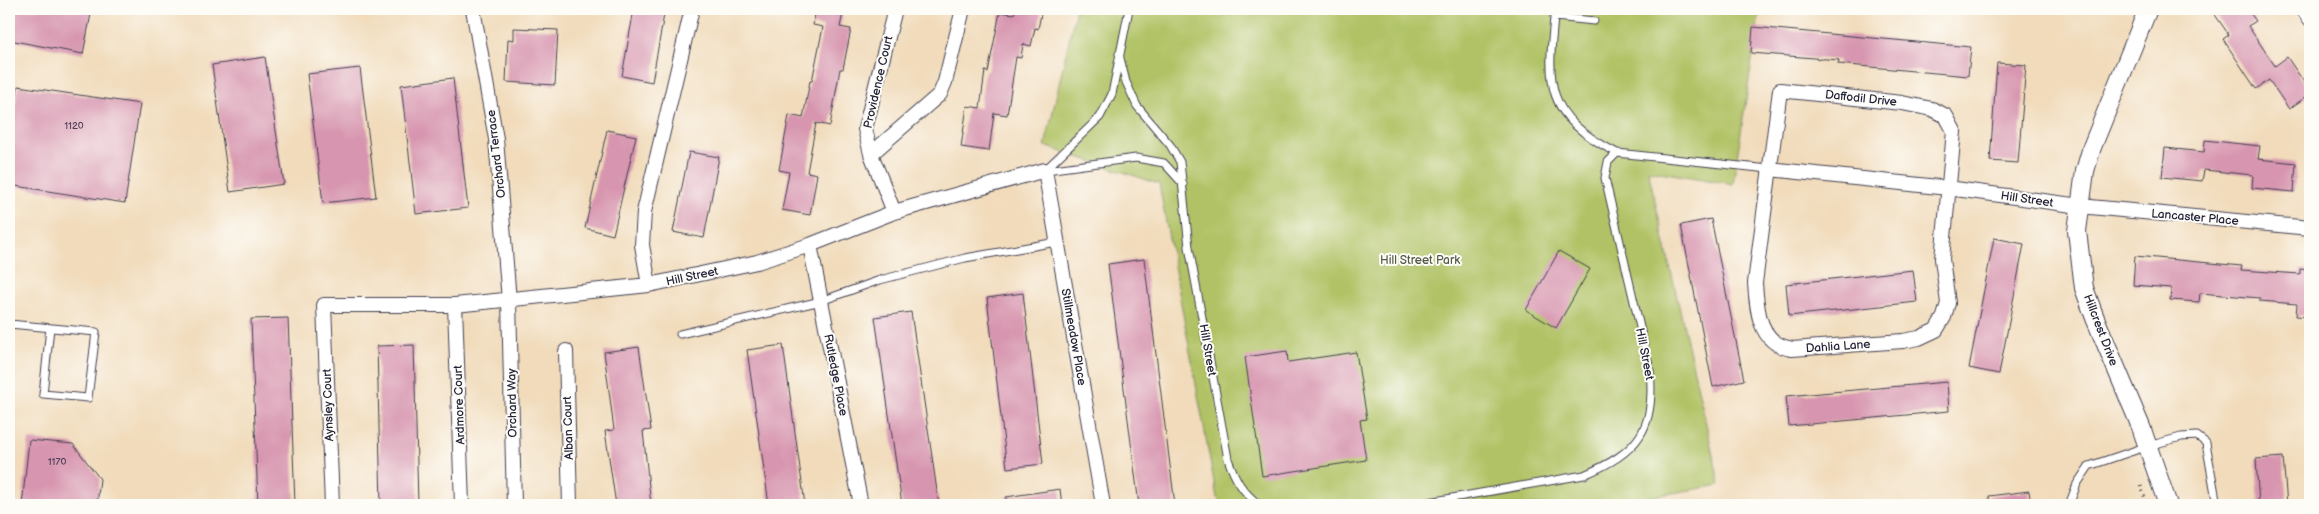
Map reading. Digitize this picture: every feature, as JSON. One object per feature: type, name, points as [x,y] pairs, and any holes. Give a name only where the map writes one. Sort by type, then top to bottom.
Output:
[{"type":"street","name":"Orchard Terrace","points":[[473,9],[496,139],[509,301]]},
{"type":"street","points":[[649,285],[642,245],[644,212],[692,9]]},
{"type":"street","name":"Providence Court","points":[[894,212],[871,154],[865,129],[895,9]]},
{"type":"street","name":"Providence Court","points":[[871,154],[940,94],[945,82],[962,9]]},
{"type":"street","name":"Hillcrest Drive","points":[[2148,9],[2092,147],[2085,170],[2077,232],[2084,288],[2094,318],[2148,446],[2168,505]]},
{"type":"street","points":[[2303,9],[2310,19]]},
{"type":"street","name":"Daffodil Drive","points":[[1768,169],[1780,90],[1902,103],[1932,110],[1946,116],[1954,130],[1948,188]]},
{"type":"street","name":"Hill Street","points":[[1768,169],[1948,188],[2080,206]]},
{"type":"street","name":"Dahlia Lane","points":[[1768,169],[1755,283],[1756,303],[1761,322],[1770,340],[1779,347],[1792,350],[1903,341],[1919,338],[1936,330],[1944,317],[1948,303],[1942,258],[1948,188]]},
{"type":"street","name":"Hill Street","points":[[324,305],[455,305],[509,301],[649,285],[757,262],[810,245],[894,212],[1045,170]]},
{"type":"street","name":"Stillmeadow Place","points":[[1045,170],[1103,505]]},
{"type":"street","name":"Lancaster Place","points":[[2080,206],[2310,228]]},
{"type":"street","name":"Rutledge Place","points":[[810,245],[861,505]]},
{"type":"street","name":"Orchard Way","points":[[509,301],[514,505]]},
{"type":"street","name":"Aynsley Court","points":[[324,305],[332,505]]},
{"type":"street","name":"Ardmore Court","points":[[455,305],[462,505]]},
{"type":"street","name":"Alban Court","points":[[566,351],[570,505]]},
{"type":"lane","name":"Hill Street","points":[[1045,170],[1100,117],[1112,94],[1129,9]]},
{"type":"lane","name":"Hill Street","points":[[1556,9],[1550,67],[1552,86],[1561,107],[1575,127],[1596,142],[1617,153],[1768,169]]},
{"type":"lane","points":[[1555,17],[1594,21]]},
{"type":"lane","name":"Hill Street","points":[[1120,54],[1126,82],[1137,106],[1175,153],[1180,162],[1189,247],[1228,459],[1235,479],[1247,496],[1260,505]]},
{"type":"lane","name":"Hill Street","points":[[1412,505],[1584,475],[1609,464],[1627,452],[1642,434],[1650,412],[1652,393],[1650,370],[1605,178],[1608,162],[1617,153]]},
{"type":"lane","name":"Hill Street","points":[[1045,170],[1136,158],[1164,163],[1183,184]]},
{"type":"lane","points":[[680,334],[821,301],[880,280],[965,258],[1057,242]]},
{"type":"lane","points":[[9,324],[96,332],[88,398],[43,394],[50,328]]},
{"type":"lane","points":[[2068,505],[2077,484],[2089,466],[2148,446],[2181,437],[2197,436],[2206,443],[2217,505]]},
{"type":"path","points":[[2140,482],[2147,505]]},
{"type":"green space","name":"Hill Street Park","points":[[1076,9],[1760,9],[1733,184],[1648,170],[1720,485],[1601,505],[1224,505],[1217,498],[1159,184],[1045,146]]},
{"type":"building","points":[[9,9],[92,9],[83,54],[9,40]]},
{"type":"building","points":[[634,9],[665,9],[652,82],[622,76]]},
{"type":"building","points":[[816,9],[844,9],[840,27],[851,29],[843,69],[840,69],[830,126],[816,123],[807,172],[817,174],[810,215],[782,210],[789,172],[779,170],[789,115],[803,118],[810,81],[812,81],[823,27],[813,25]]},
{"type":"building","points":[[1016,9],[1042,9],[1038,29],[1035,28],[1031,46],[1023,44],[1021,58],[1016,57],[1007,115],[994,113],[989,151],[961,147],[967,106],[980,108],[985,71],[988,72],[1000,12],[1014,14]]},
{"type":"building","points":[[2211,9],[2247,9],[2256,21],[2248,26],[2275,66],[2287,57],[2310,91],[2310,94],[2289,109],[2269,80],[2256,89],[2223,39],[2229,35]]},
{"type":"building","points":[[1753,27],[1971,47],[1968,76],[1838,64],[1839,60],[1751,53]]},
{"type":"building","points":[[514,28],[558,30],[555,85],[506,82],[508,39],[514,40]]},
{"type":"building","points":[[265,57],[284,184],[230,192],[212,65]]},
{"type":"building","points":[[1997,63],[2026,65],[2018,163],[1990,161]]},
{"type":"building","points":[[360,68],[376,197],[323,203],[307,74]]},
{"type":"building","points":[[453,78],[468,208],[416,214],[401,85]]},
{"type":"building","points":[[18,86],[140,104],[125,203],[9,185],[9,147]]},
{"type":"building","points":[[607,130],[636,136],[613,235],[585,228]]},
{"type":"building","points":[[2205,140],[2260,146],[2258,159],[2296,163],[2294,192],[2252,188],[2253,175],[2204,170],[2202,181],[2162,177],[2165,148],[2204,152]]},
{"type":"building","points":[[689,152],[719,157],[704,238],[673,232]]},
{"type":"building","points":[[1711,219],[1744,380],[1713,387],[1681,225]]},
{"type":"building","points":[[1994,238],[2024,244],[1999,374],[1969,368]]},
{"type":"building","points":[[1559,251],[1590,269],[1556,328],[1526,310]]},
{"type":"building","points":[[2135,256],[2242,266],[2241,270],[2300,274],[2300,269],[2310,270],[2310,317],[2296,316],[2297,304],[2260,301],[2260,298],[2200,293],[2199,302],[2170,300],[2171,288],[2133,285]]},
{"type":"building","points":[[1144,259],[1175,505],[1139,505],[1108,264]]},
{"type":"building","points":[[1913,270],[1917,302],[1789,316],[1786,284]]},
{"type":"building","points":[[1023,293],[1043,464],[1007,468],[987,298]]},
{"type":"building","points":[[911,312],[939,505],[902,505],[875,317]]},
{"type":"building","points":[[288,318],[295,505],[258,505],[251,319]]},
{"type":"building","points":[[414,345],[418,505],[381,505],[377,346]]},
{"type":"building","points":[[783,345],[805,505],[769,505],[747,350]]},
{"type":"building","points":[[639,347],[651,430],[643,431],[651,505],[616,505],[605,431],[614,430],[604,352]]},
{"type":"building","points":[[1287,351],[1288,362],[1356,352],[1367,419],[1360,420],[1366,460],[1262,476],[1245,357]]},
{"type":"building","points":[[1947,382],[1949,411],[1789,426],[1786,396]]},
{"type":"building","points":[[29,440],[73,444],[100,479],[97,505],[22,505]]},
{"type":"building","points":[[2283,457],[2287,505],[2259,505],[2256,459]]},
{"type":"building","points":[[1060,489],[1062,505],[1007,505],[1006,497]]},
{"type":"building","points":[[2029,491],[2031,505],[1990,505],[1989,496]]}]
